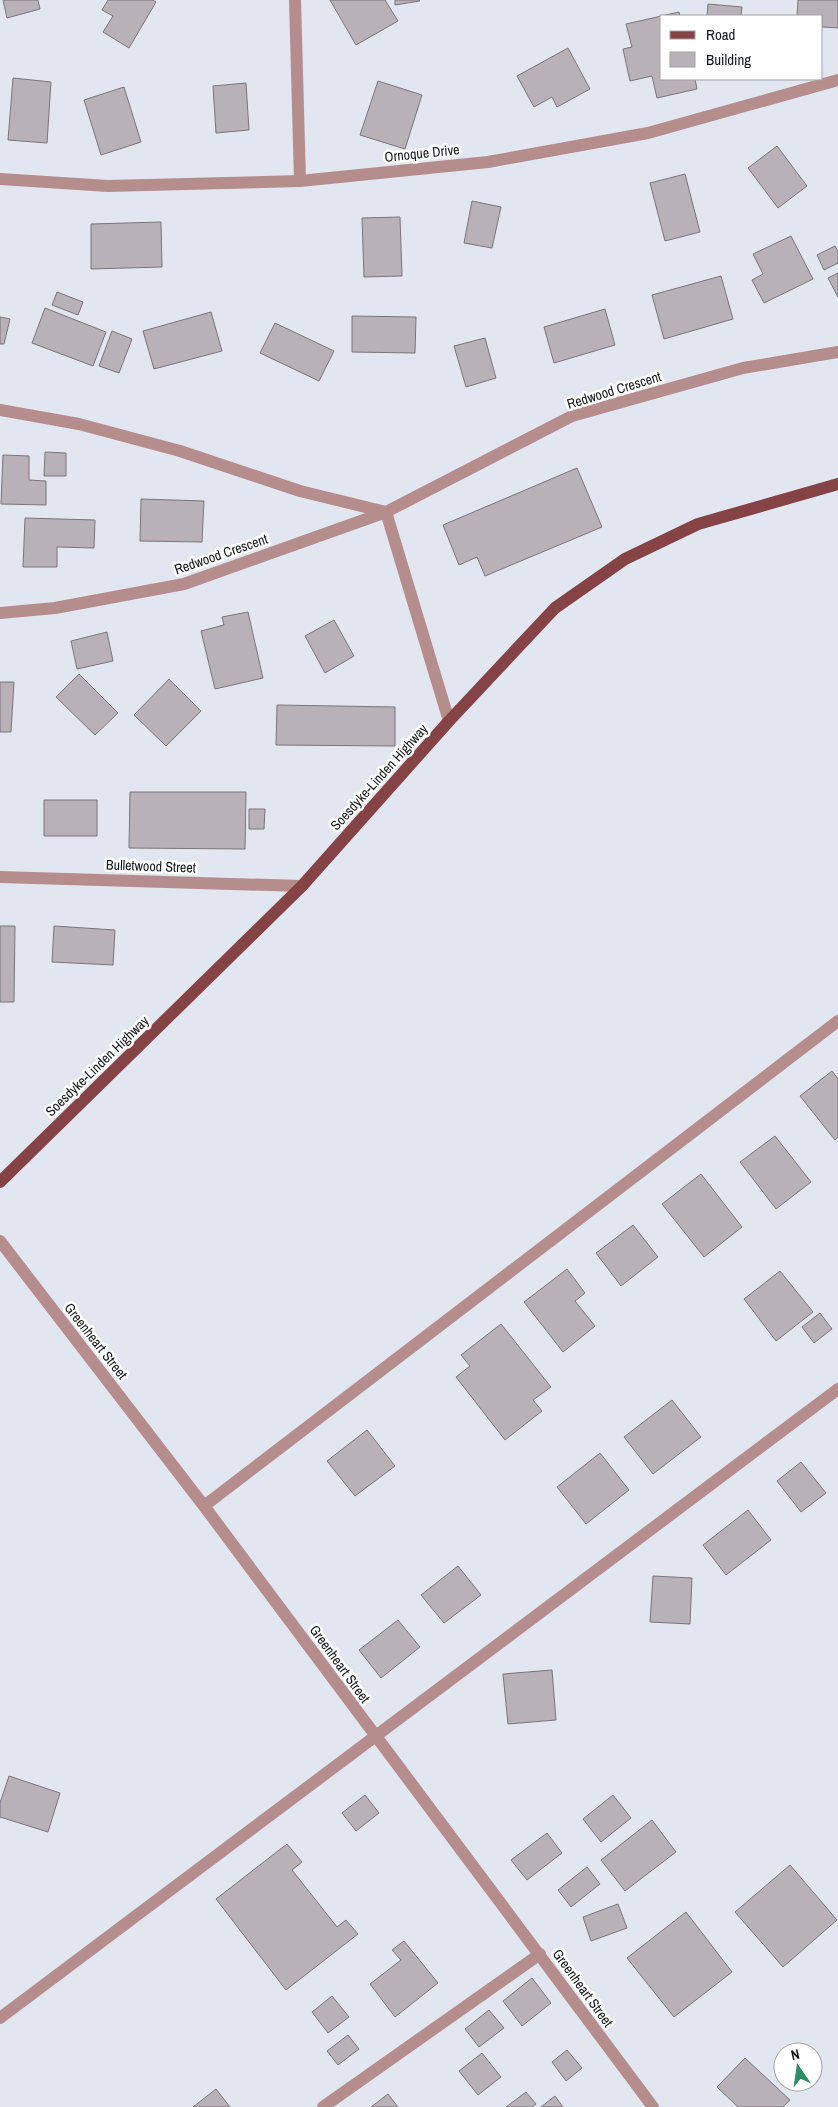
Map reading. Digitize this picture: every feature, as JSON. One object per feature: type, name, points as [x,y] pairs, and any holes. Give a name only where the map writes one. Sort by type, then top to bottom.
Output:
[{"type":"main road","name":"Soesdyke-Linden Highway","points":[[0,1182],[302,886],[449,721],[555,608],[625,559],[698,524],[838,483]]},
{"type":"street","points":[[295,0],[300,181]]},
{"type":"street","name":"Ornoque Drive","points":[[0,179],[108,186],[300,181],[488,162],[648,133],[838,80]]},
{"type":"street","name":"Redwood Crescent","points":[[0,613],[56,608],[184,584],[386,512],[572,416],[743,368],[838,352]]},
{"type":"street","points":[[0,410],[79,424],[180,451],[300,491],[386,512],[449,721]]},
{"type":"street","name":"Bulletwood Street","points":[[0,876],[302,886]]},
{"type":"street","points":[[204,1506],[838,1021]]},
{"type":"street","name":"Greenheart Street","points":[[0,1241],[204,1506],[653,2107]]},
{"type":"street","points":[[0,2018],[838,1389]]},
{"type":"street","points":[[322,2107],[540,1954]]},
{"type":"building","points":[[3,0],[38,0],[40,9],[7,18]]},
{"type":"building","points":[[108,0],[153,0],[156,2],[129,48],[103,32],[113,16],[102,10]]},
{"type":"building","points":[[330,0],[385,0],[398,21],[356,45]]},
{"type":"building","points":[[395,0],[419,0],[420,1],[395,5]]},
{"type":"building","points":[[798,0],[838,0],[838,28],[823,27],[823,15],[797,15]]},
{"type":"building","points":[[708,4],[742,7],[741,15],[707,15]]},
{"type":"building","points":[[679,12],[680,15],[666,15]]},
{"type":"building","points":[[660,16],[660,80],[695,80],[697,89],[657,98],[652,76],[630,81],[623,49],[632,47],[626,24]]},
{"type":"building","points":[[568,48],[590,89],[557,107],[552,97],[534,107],[517,76]]},
{"type":"building","points":[[13,78],[51,82],[47,143],[8,140]]},
{"type":"building","points":[[378,81],[422,95],[405,149],[360,135]]},
{"type":"building","points":[[246,83],[249,130],[216,133],[213,86]]},
{"type":"building","points":[[124,87],[141,142],[101,155],[84,100]]},
{"type":"building","points":[[777,146],[807,186],[778,208],[748,168]]},
{"type":"building","points":[[685,174],[700,232],[665,241],[650,183]]},
{"type":"building","points":[[472,201],[501,207],[492,248],[464,243]]},
{"type":"building","points":[[400,217],[402,276],[364,277],[362,218]]},
{"type":"building","points":[[161,222],[162,267],[91,269],[91,224]]},
{"type":"building","points":[[791,236],[813,279],[764,303],[752,280],[763,274],[753,254]]},
{"type":"building","points":[[835,246],[838,251],[838,263],[824,270],[817,255]]},
{"type":"building","points":[[838,273],[838,297],[828,278]]},
{"type":"building","points":[[721,276],[733,319],[664,339],[652,295]]},
{"type":"building","points":[[57,292],[83,302],[78,315],[52,305]]},
{"type":"building","points":[[45,308],[106,332],[93,366],[32,343]]},
{"type":"building","points":[[605,309],[615,345],[554,363],[544,327]]},
{"type":"building","points":[[211,312],[222,351],[154,369],[143,331]]},
{"type":"building","points":[[352,316],[416,317],[415,353],[352,352]]},
{"type":"building","points":[[0,317],[10,319],[4,344],[0,344]]},
{"type":"building","points":[[275,323],[334,351],[319,381],[260,353]]},
{"type":"building","points":[[112,331],[132,339],[119,373],[99,366]]},
{"type":"building","points":[[485,338],[496,378],[466,387],[454,346]]},
{"type":"building","points":[[45,452],[66,453],[66,476],[44,476]]},
{"type":"building","points":[[3,455],[29,456],[29,480],[46,481],[46,505],[1,504]]},
{"type":"building","points":[[577,468],[602,527],[485,576],[477,557],[459,565],[443,525]]},
{"type":"building","points":[[141,499],[204,501],[202,542],[140,541]]},
{"type":"building","points":[[25,518],[95,520],[94,548],[57,547],[57,567],[23,567]]},
{"type":"building","points":[[248,612],[263,678],[215,689],[201,631],[224,625],[222,617]]},
{"type":"building","points":[[334,620],[354,656],[325,673],[305,636]]},
{"type":"building","points":[[107,632],[113,661],[77,669],[71,641]]},
{"type":"building","points":[[79,674],[118,713],[95,735],[56,697]]},
{"type":"building","points":[[169,679],[201,711],[166,746],[134,715]]},
{"type":"building","points":[[0,682],[14,682],[11,732],[0,732]]},
{"type":"building","points":[[277,705],[395,707],[395,746],[276,745]]},
{"type":"building","points":[[130,792],[246,792],[245,849],[129,848]]},
{"type":"building","points":[[44,800],[97,800],[97,836],[44,836]]},
{"type":"building","points":[[249,809],[265,809],[264,829],[249,829]]},
{"type":"building","points":[[0,926],[15,926],[14,1002],[0,1002]]},
{"type":"building","points":[[54,926],[115,930],[113,965],[52,962]]},
{"type":"building","points":[[832,1071],[838,1079],[838,1137],[835,1140],[800,1096]]},
{"type":"building","points":[[775,1136],[811,1182],[776,1209],[740,1162]]},
{"type":"building","points":[[701,1174],[742,1227],[704,1257],[662,1204]]},
{"type":"building","points":[[633,1225],[658,1257],[621,1286],[596,1253]]},
{"type":"building","points":[[567,1269],[585,1293],[575,1301],[595,1326],[563,1352],[524,1302]]},
{"type":"building","points":[[780,1271],[813,1312],[776,1341],[744,1299]]},
{"type":"building","points":[[820,1313],[832,1329],[814,1343],[802,1327]]},
{"type":"building","points":[[501,1324],[551,1387],[533,1400],[542,1411],[505,1440],[456,1377],[470,1366],[461,1355]]},
{"type":"building","points":[[672,1400],[701,1437],[653,1474],[624,1437]]},
{"type":"building","points":[[367,1430],[395,1466],[355,1496],[327,1461]]},
{"type":"building","points":[[600,1453],[629,1490],[586,1524],[557,1487]]},
{"type":"building","points":[[801,1462],[826,1493],[801,1512],[777,1481]]},
{"type":"building","points":[[748,1510],[771,1540],[726,1575],[703,1545]]},
{"type":"building","points":[[458,1566],[481,1595],[444,1623],[421,1595]]},
{"type":"building","points":[[653,1576],[692,1578],[690,1624],[650,1622]]},
{"type":"building","points":[[398,1620],[420,1647],[381,1678],[359,1650]]},
{"type":"building","points":[[552,1670],[556,1720],[508,1724],[503,1674]]},
{"type":"building","points":[[9,1776],[60,1793],[48,1832],[0,1817],[0,1803]]},
{"type":"building","points":[[365,1795],[379,1813],[356,1831],[342,1813]]},
{"type":"building","points":[[613,1795],[631,1818],[601,1842],[583,1819]]},
{"type":"building","points":[[652,1820],[676,1852],[625,1891],[601,1860]]},
{"type":"building","points":[[547,1833],[562,1853],[527,1880],[511,1860]]},
{"type":"building","points":[[287,1844],[302,1862],[292,1870],[337,1927],[346,1920],[358,1934],[286,1990],[216,1899]]},
{"type":"building","points":[[790,1865],[837,1920],[783,1967],[735,1912]]},
{"type":"building","points":[[587,1867],[600,1884],[571,1907],[558,1890]]},
{"type":"building","points":[[618,1904],[627,1928],[591,1941],[583,1917]]},
{"type":"building","points":[[686,1912],[732,1972],[674,2017],[627,1958]]},
{"type":"building","points":[[404,1941],[438,1983],[395,2017],[370,1984],[401,1960],[392,1950]]},
{"type":"building","points":[[532,1978],[551,2003],[522,2026],[503,2001]]},
{"type":"building","points":[[332,1996],[349,2017],[328,2033],[312,2012]]},
{"type":"building","points":[[489,2010],[504,2028],[479,2047],[465,2029]]},
{"type":"building","points":[[348,2035],[359,2049],[338,2065],[327,2051]]},
{"type":"building","points":[[567,2050],[582,2068],[566,2081],[552,2062]]},
{"type":"building","points":[[482,2053],[501,2077],[478,2095],[459,2071]]},
{"type":"building","points":[[745,2058],[773,2084],[773,2092],[781,2092],[790,2100],[783,2107],[738,2107],[717,2087]]},
{"type":"building","points":[[216,2089],[230,2107],[193,2107]]},
{"type":"building","points":[[526,2092],[536,2104],[532,2107],[506,2107]]},
{"type":"building","points":[[388,2094],[398,2107],[371,2107]]},
{"type":"building","points":[[555,2096],[563,2107],[541,2107]]}]
